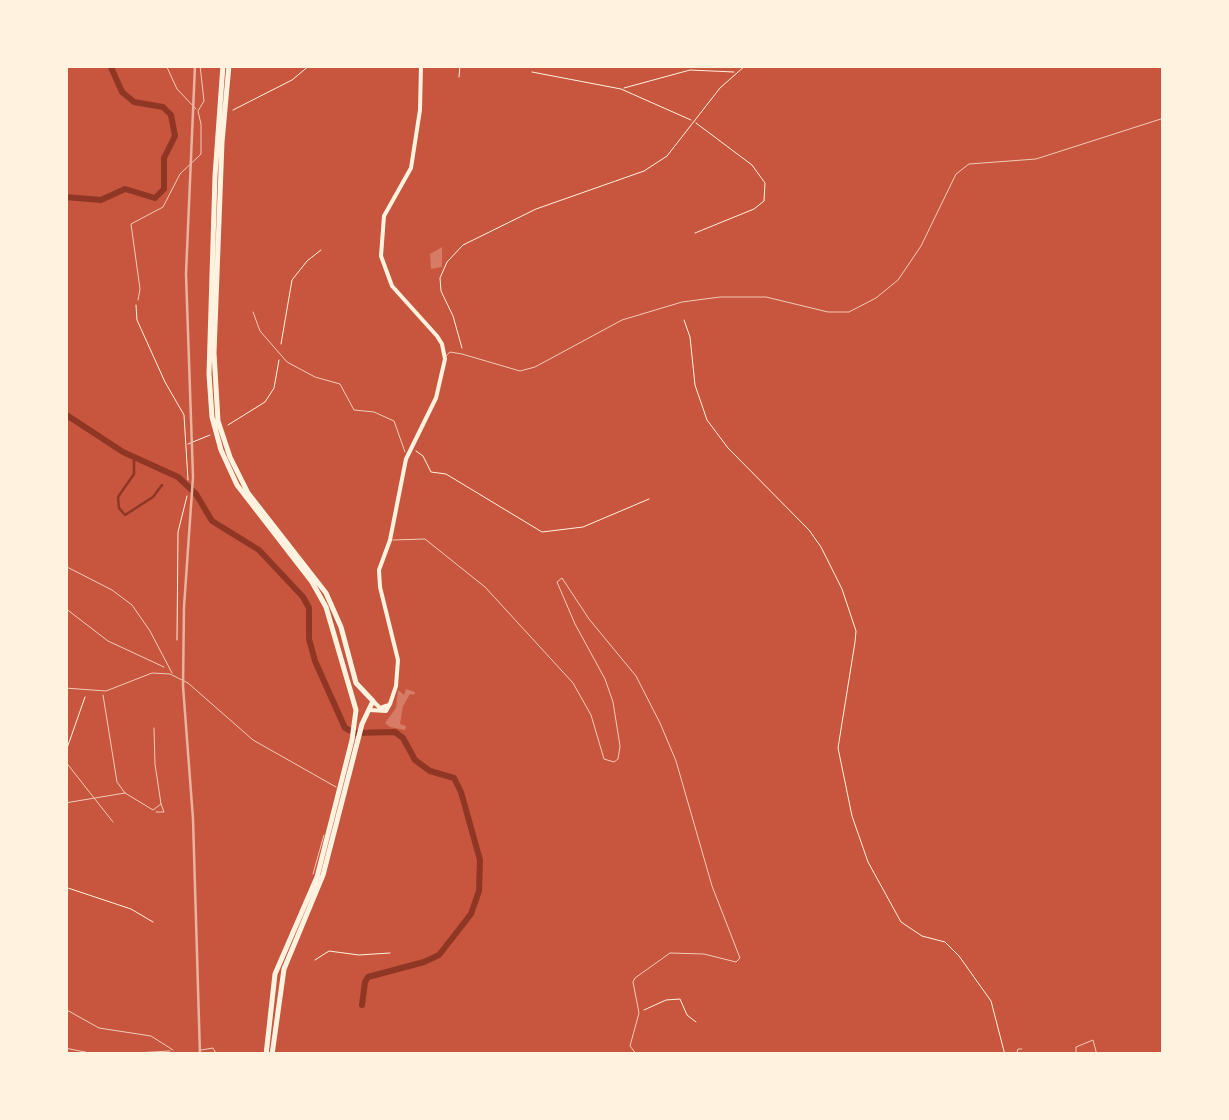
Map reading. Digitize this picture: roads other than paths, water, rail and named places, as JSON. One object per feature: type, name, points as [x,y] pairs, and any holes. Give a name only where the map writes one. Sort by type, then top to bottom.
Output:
[{"type":"highway","points":[[226,65],[213,373],[218,421],[248,493],[326,592],[341,627],[356,682],[373,701],[358,728],[314,886],[275,974],[269,1055]]},
{"type":"highway","points":[[226,65],[208,374],[212,416],[225,462],[237,486],[312,582],[326,608],[356,706],[358,728]]},
{"type":"highway","points":[[356,706],[366,695]]},
{"type":"highway","points":[[356,706],[369,711]]},
{"type":"highway","points":[[269,1055],[284,969],[320,884],[340,785]]},
{"type":"main road","points":[[369,711],[386,711],[397,680],[398,660],[379,582],[380,565],[390,540],[409,452],[436,398],[444,357],[437,336],[392,286],[381,256],[384,216],[411,168],[421,103],[422,65]]},
{"type":"main road","points":[[373,701],[383,708],[390,704]]},
{"type":"street","points":[[138,300],[131,224],[163,207],[180,174],[200,154],[198,111],[177,89],[166,65]]},
{"type":"street","points":[[198,111],[204,102],[200,65]]},
{"type":"street","points":[[444,357],[450,352],[462,354],[522,371],[622,320],[682,302],[720,297],[766,297],[828,312],[849,312],[876,298],[898,280],[921,246],[956,174],[969,164],[1036,159],[1164,118]]},
{"type":"street","points":[[253,312],[260,331],[286,362],[340,384],[354,410],[374,412],[394,421],[403,449],[409,452]]},
{"type":"street","points":[[390,540],[425,539],[485,587],[573,682],[589,709],[602,757],[615,762],[620,753],[613,702],[575,624],[558,579],[564,580],[590,620],[636,676],[673,753],[712,886],[740,955],[736,962],[704,954],[670,953],[634,979],[639,1013],[630,1046],[637,1055]]},
{"type":"street","points":[[65,566],[132,605],[172,675]]},
{"type":"street","points":[[65,608],[108,641],[186,682],[252,740],[328,783],[340,785]]},
{"type":"street","points":[[65,688],[102,692],[152,673],[172,675]]},
{"type":"street","points":[[102,692],[115,776],[125,793],[162,813],[154,728]]},
{"type":"street","points":[[65,761],[113,822]]},
{"type":"street","points":[[328,783],[340,785]]},
{"type":"street","points":[[65,803],[125,793]]},
{"type":"street","points":[[153,810],[161,804]]},
{"type":"street","points":[[314,874],[324,835]]},
{"type":"street","points":[[65,1009],[99,1028],[150,1036],[173,1050],[100,1055],[65,1048]]},
{"type":"street","points":[[1076,1055],[1076,1048],[1092,1040],[1098,1055]]},
{"type":"street","points":[[200,1050],[213,1048],[217,1055]]},
{"type":"street","points":[[1016,1055],[1022,1049]]},
{"type":"waterway","points":[[65,197],[101,200],[125,189],[155,198],[164,189],[164,158],[175,136],[171,115],[163,107],[134,102],[122,92],[110,65]]},
{"type":"waterway","points":[[65,414],[123,452],[178,477],[196,494],[212,521],[259,550],[303,597],[309,608],[309,639],[315,661],[345,728],[355,733],[395,732],[403,738],[415,760],[430,771],[454,778],[480,860],[479,891],[471,914],[439,955],[368,977],[362,1005]]},
{"type":"waterway","points":[[134,458],[134,474],[118,497],[119,508],[125,515],[153,497],[162,485]]},
{"type":"railway","points":[[195,65],[186,274],[193,477],[183,686],[193,819],[200,1055]]}]
